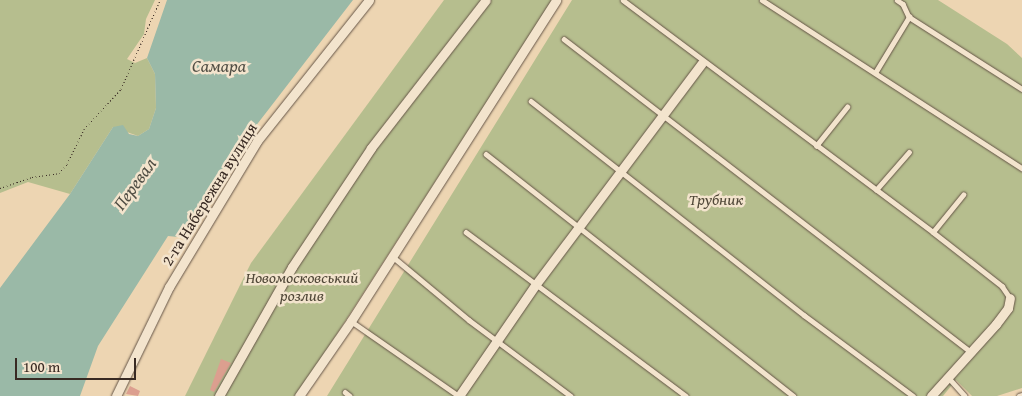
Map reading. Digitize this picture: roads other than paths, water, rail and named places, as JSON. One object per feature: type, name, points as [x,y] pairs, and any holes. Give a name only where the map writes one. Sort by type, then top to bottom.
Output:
[{"type":"street","name":"2-га Набережна вулиця","points":[[116,396],[169,286],[257,141],[368,0]]},
{"type":"street","points":[[219,396],[292,267],[371,148],[486,0]]},
{"type":"street","points":[[299,396],[351,321],[556,0]]},
{"type":"street","points":[[459,396],[536,284],[702,63]]},
{"type":"street","points":[[931,396],[996,324],[1008,308],[1010,298]]},
{"type":"lane","points":[[623,0],[702,63],[933,232],[1002,286],[1010,298]]},
{"type":"lane","points":[[762,0],[1022,168]]},
{"type":"lane","points":[[897,0],[903,4],[909,17],[1022,89]]},
{"type":"lane","points":[[875,73],[909,17]]},
{"type":"lane","points":[[564,39],[971,352]]},
{"type":"lane","points":[[531,101],[619,172],[913,396]]},
{"type":"lane","points":[[816,146],[846,107]]},
{"type":"lane","points":[[876,190],[910,152]]},
{"type":"lane","points":[[486,154],[793,396]]},
{"type":"lane","points":[[933,232],[963,195]]},
{"type":"lane","points":[[466,232],[686,396]]},
{"type":"lane","points":[[392,256],[497,340],[572,396]]},
{"type":"lane","points":[[351,321],[459,396]]},
{"type":"lane","points":[[948,377],[965,396]]},
{"type":"lane","points":[[345,392],[350,396]]},
{"type":"water","name":"Самара","points":[[167,0],[353,0],[231,158],[199,204],[200,214],[188,238],[168,236],[98,346],[80,396],[0,396],[0,288],[70,194],[113,127],[123,125],[129,134],[138,136],[149,129],[156,108],[155,74],[147,58]]},
{"type":"water label","name":"Перевал","points":[[135,184]]},
{"type":"park label","name":"Трубник","points":[[716,199]]},
{"type":"park label","name":"Новомосковський розлив","points":[[302,286]]}]
